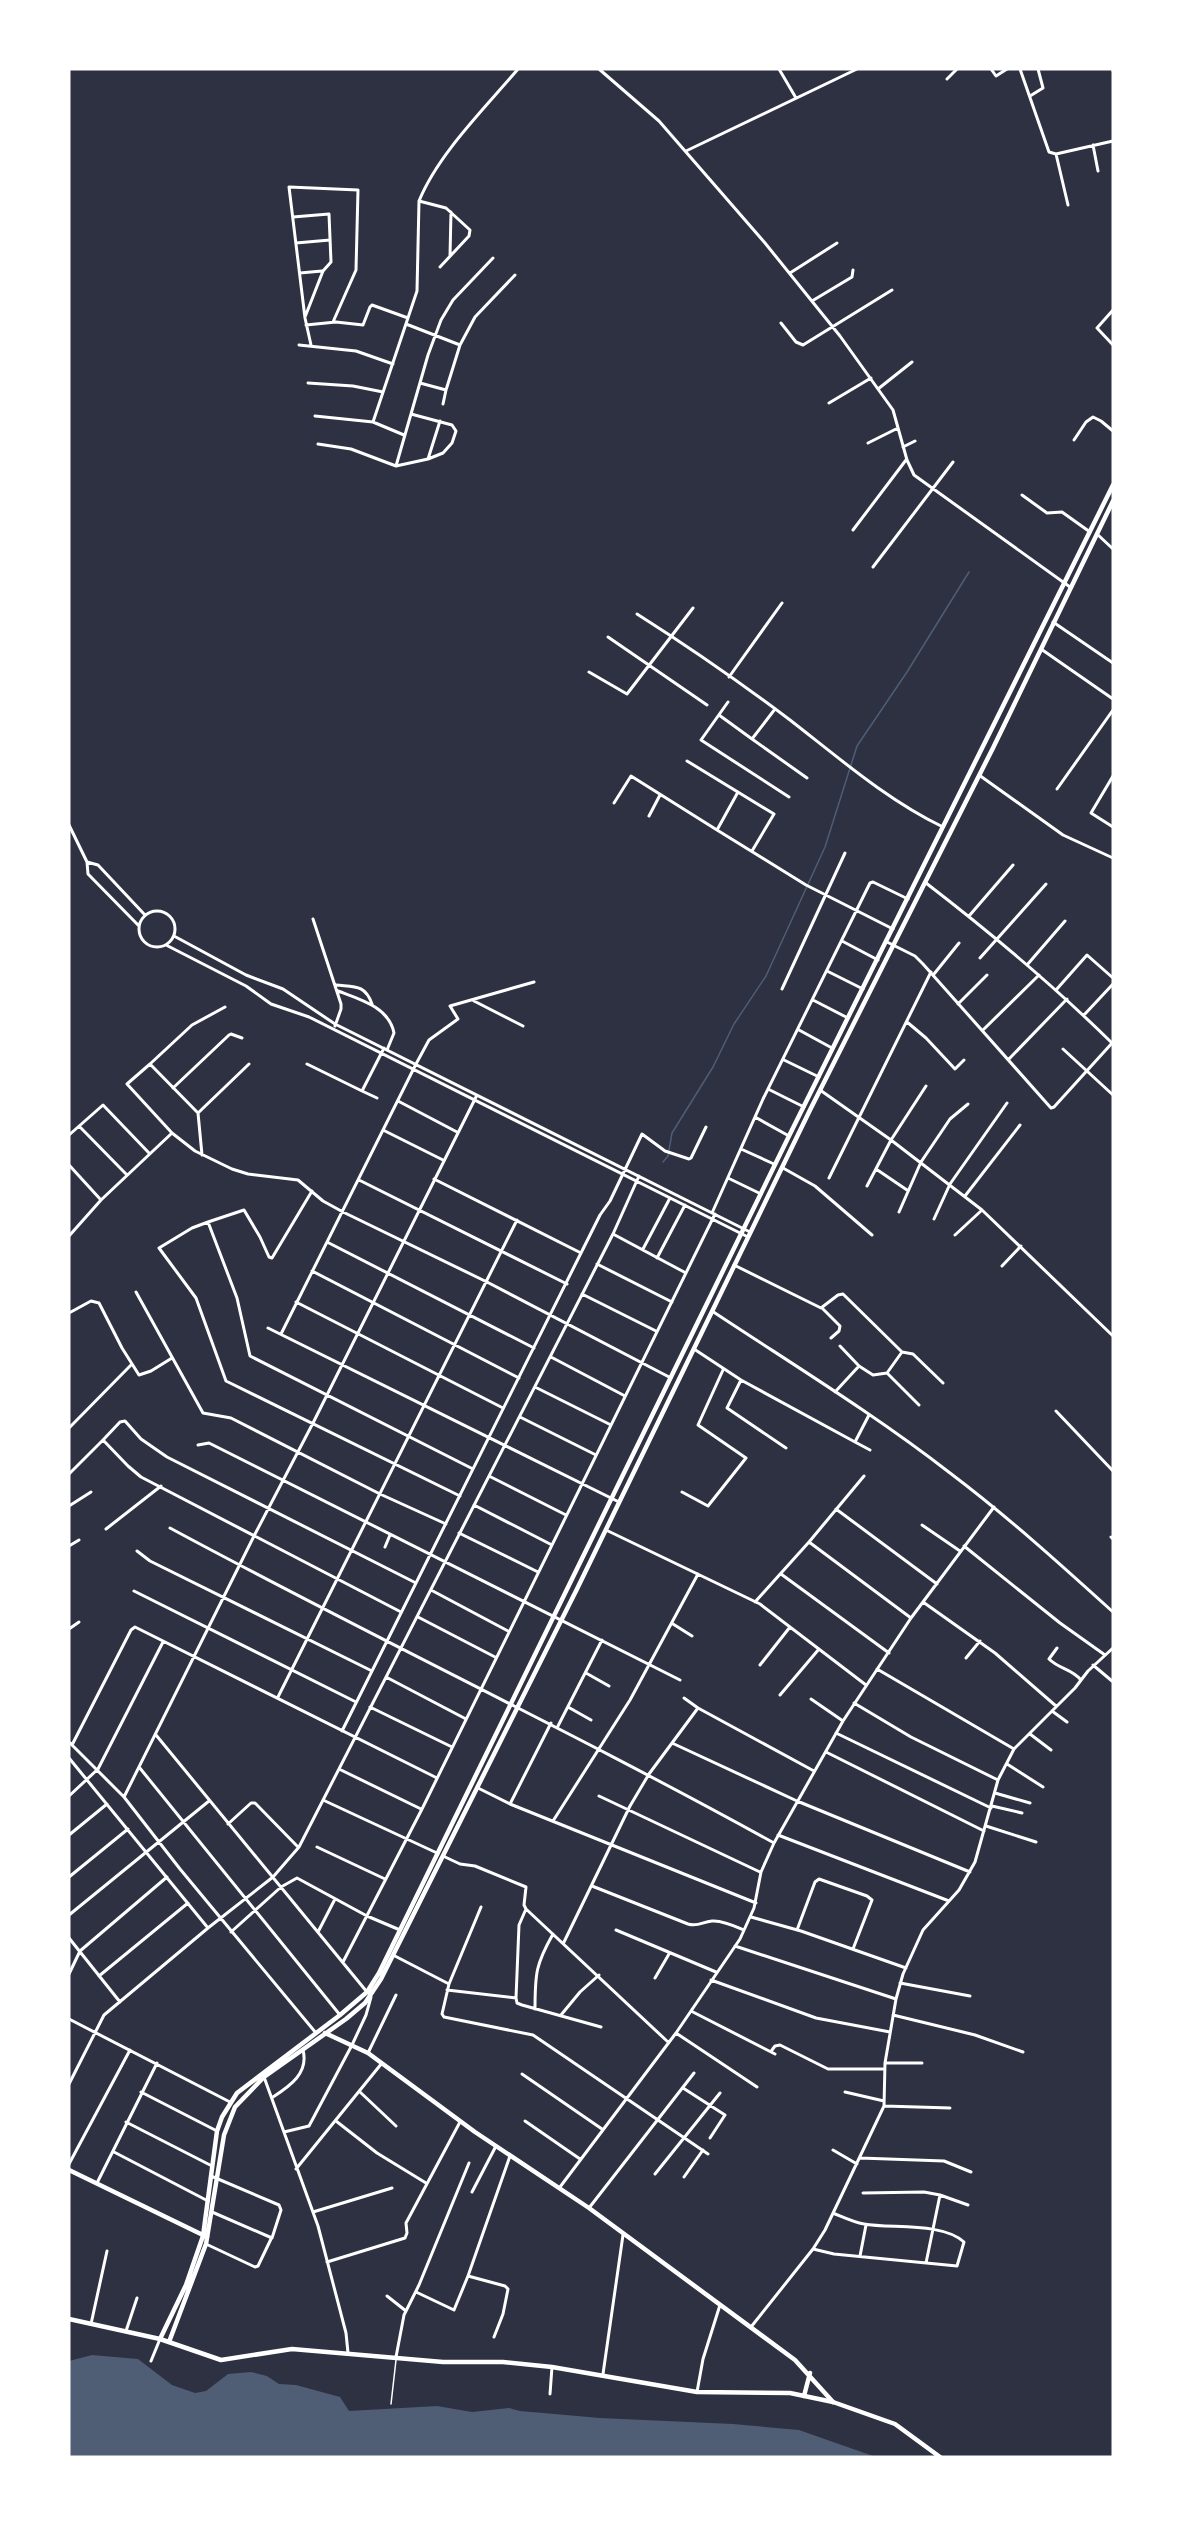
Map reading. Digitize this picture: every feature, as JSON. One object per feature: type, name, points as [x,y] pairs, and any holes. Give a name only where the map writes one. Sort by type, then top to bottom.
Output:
[{"type":"main road","points":[[169,2342],[206,2244],[207,2201],[217,2131],[230,2102],[237,2093],[303,2050],[352,2013],[369,1994],[393,1954],[554,1615],[1113,485]]},
{"type":"main road","points":[[160,2339],[206,2237],[229,2119],[242,2097],[263,2075],[369,1994],[400,1930],[478,1788],[519,1706],[749,1234],[979,775],[1113,501]]},
{"type":"main road","points":[[1022,668],[1029,672]]},
{"type":"main road","points":[[672,1378],[678,1381]]},
{"type":"main road","points":[[316,2033],[327,2033],[368,2053],[460,2121],[560,2187],[810,2373],[833,2402]]},
{"type":"main road","points":[[69,2170],[206,2237]]},
{"type":"main road","points":[[69,2319],[160,2339],[221,2360],[292,2349],[443,2362],[503,2362],[603,2374],[697,2392],[765,2392],[804,2396],[833,2402],[895,2424],[940,2457]]},
{"type":"main road","points":[[804,2396],[810,2373]]},
{"type":"street","points":[[373,422],[417,291],[419,201],[428,180],[438,165],[518,69]]},
{"type":"street","points":[[598,69],[659,121],[790,273],[832,326],[893,410],[906,460],[914,475],[1070,587]]},
{"type":"street","points":[[779,69],[796,98]]},
{"type":"street","points":[[686,151],[856,69]]},
{"type":"street","points":[[947,79],[957,69]]},
{"type":"street","points":[[991,69],[996,76],[1007,69]]},
{"type":"street","points":[[1020,69],[1049,152],[1056,154],[1113,141]]},
{"type":"street","points":[[1029,96],[1043,88],[1038,69]]},
{"type":"street","points":[[1093,145],[1098,171]]},
{"type":"street","points":[[1056,154],[1068,205]]},
{"type":"street","points":[[311,345],[305,318],[289,187],[358,190],[356,270],[333,322]]},
{"type":"street","points":[[419,201],[439,205],[451,212],[470,230],[470,233],[440,267]]},
{"type":"street","points":[[450,256],[451,212]]},
{"type":"street","points":[[293,217],[329,214],[331,262],[323,271],[305,318]]},
{"type":"street","points":[[296,243],[331,240]]},
{"type":"street","points":[[790,273],[837,243]]},
{"type":"street","points":[[396,466],[434,336],[446,309],[493,258]]},
{"type":"street","points":[[812,301],[852,278],[853,270]]},
{"type":"street","points":[[300,273],[323,271]]},
{"type":"street","points":[[443,404],[460,345],[475,317],[515,275]]},
{"type":"street","points":[[781,323],[800,345],[806,344],[892,291]]},
{"type":"street","points":[[306,325],[333,322],[363,325],[369,306],[372,305],[408,318]]},
{"type":"street","points":[[1113,310],[1097,328],[1113,345]]},
{"type":"street","points":[[406,324],[460,345]]},
{"type":"street","points":[[299,345],[363,352],[393,364]]},
{"type":"street","points":[[878,389],[912,362]]},
{"type":"street","points":[[830,403],[870,378]]},
{"type":"street","points":[[308,383],[353,386],[383,392]]},
{"type":"street","points":[[420,383],[446,390]]},
{"type":"street","points":[[318,444],[358,451],[396,466],[443,453],[452,443],[456,428],[440,421],[411,414]]},
{"type":"street","points":[[315,416],[373,422],[404,435]]},
{"type":"street","points":[[1074,440],[1086,422],[1093,417],[1113,431]]},
{"type":"street","points":[[428,459],[440,421]]},
{"type":"street","points":[[868,443],[898,428]]},
{"type":"street","points":[[903,447],[915,441]]},
{"type":"street","points":[[852,530],[906,460]]},
{"type":"street","points":[[873,567],[953,462]]},
{"type":"street","points":[[1022,495],[1047,513],[1062,512],[1090,532]]},
{"type":"street","points":[[1096,534],[1113,549]]},
{"type":"street","points":[[729,677],[782,603]]},
{"type":"street","points":[[589,672],[626,695],[693,608]]},
{"type":"street","points":[[637,614],[775,709],[849,767],[919,816],[943,827]]},
{"type":"street","points":[[1053,622],[1113,663]]},
{"type":"street","points":[[608,637],[707,705]]},
{"type":"street","points":[[1041,648],[1113,699]]},
{"type":"street","points":[[728,702],[701,740],[789,797]]},
{"type":"street","points":[[752,739],[775,709]]},
{"type":"street","points":[[1057,789],[1113,710]]},
{"type":"street","points":[[719,715],[807,778]]},
{"type":"street","points":[[687,761],[774,814],[752,851]]},
{"type":"street","points":[[979,775],[1063,835],[1113,858]]},
{"type":"street","points":[[614,804],[631,776],[806,885],[893,929]]},
{"type":"street","points":[[1113,776],[1091,812],[1093,816],[1113,827]]},
{"type":"street","points":[[717,830],[738,792]]},
{"type":"street","points":[[649,816],[660,795]]},
{"type":"street","points":[[69,825],[87,862],[88,874],[139,926]]},
{"type":"street","points":[[782,989],[845,854]]},
{"type":"street","points":[[87,862],[98,865],[145,915]]},
{"type":"street","points":[[969,916],[1013,865]]},
{"type":"street","points":[[343,1962],[422,1809],[713,1219],[728,1178],[763,1099],[871,882],[908,899]]},
{"type":"street","points":[[887,942],[915,956],[1051,1108],[1113,1043],[999,939],[925,882]]},
{"type":"street","points":[[980,958],[1046,884]]},
{"type":"street","points":[[156,911],[168,914],[175,924],[174,936],[166,945],[158,947],[147,944],[140,934],[139,926],[145,915],[156,911]]},
{"type":"street","points":[[314,919],[338,991],[341,1009],[333,1029]]},
{"type":"street","points":[[1027,965],[1065,921]]},
{"type":"street","points":[[174,936],[246,975],[283,989],[335,1024],[637,1175],[743,1232]]},
{"type":"street","points":[[842,941],[878,960]]},
{"type":"street","points":[[829,1178],[932,974],[959,943]]},
{"type":"street","points":[[166,945],[246,986],[271,1005],[309,1017],[670,1198],[749,1234]]},
{"type":"street","points":[[1056,990],[1087,955],[1113,978]]},
{"type":"street","points":[[828,971],[862,989]]},
{"type":"street","points":[[958,1004],[987,975]]},
{"type":"street","points":[[983,1030],[1039,975]]},
{"type":"street","points":[[280,1334],[429,1040],[458,1019],[450,1006],[534,982]]},
{"type":"street","points":[[1084,1015],[1113,984]]},
{"type":"street","points":[[336,985],[362,988],[366,991],[372,1004],[393,1028],[393,1039],[381,1053],[362,1091]]},
{"type":"street","points":[[338,991],[372,1004]]},
{"type":"street","points":[[1009,1059],[1067,999]]},
{"type":"street","points":[[472,1000],[523,1026]]},
{"type":"street","points":[[813,1000],[848,1018]]},
{"type":"street","points":[[225,1007],[192,1025],[127,1084],[188,1147],[241,1172],[298,1180],[343,1212],[487,1282],[672,1378]]},
{"type":"street","points":[[907,1022],[926,1038],[955,1070],[964,1060]]},
{"type":"street","points":[[798,1030],[834,1048]]},
{"type":"street","points":[[174,1089],[229,1035],[242,1038]]},
{"type":"street","points":[[1063,1048],[1113,1095]]},
{"type":"street","points":[[784,1060],[819,1077]]},
{"type":"street","points":[[150,1064],[198,1113],[201,1155]]},
{"type":"street","points":[[198,1113],[249,1064]]},
{"type":"street","points":[[307,1064],[376,1098]]},
{"type":"street","points":[[867,1186],[891,1140],[926,1086]]},
{"type":"street","points":[[768,1089],[804,1107]]},
{"type":"street","points":[[820,1090],[921,1162],[982,1210],[1021,1245],[1113,1336]]},
{"type":"street","points":[[124,1797],[477,1095]]},
{"type":"street","points":[[397,1101],[457,1132]]},
{"type":"street","points":[[934,1219],[950,1184],[1007,1103]]},
{"type":"street","points":[[899,1212],[921,1162],[950,1119],[968,1104]]},
{"type":"street","points":[[69,1135],[103,1105],[149,1153]]},
{"type":"street","points":[[755,1117],[789,1136]]},
{"type":"street","points":[[965,1196],[1020,1125]]},
{"type":"street","points":[[79,1126],[127,1175]]},
{"type":"street","points":[[343,1732],[473,1469],[552,1317],[581,1253],[625,1175],[625,1169],[642,1134],[668,1152],[686,1159],[691,1158],[706,1127]]},
{"type":"street","points":[[383,1130],[443,1160]]},
{"type":"street","points":[[69,1236],[101,1200],[172,1133]]},
{"type":"street","points":[[741,1149],[776,1165]]},
{"type":"street","points":[[69,1165],[101,1200]]},
{"type":"street","points":[[782,1168],[815,1186],[872,1235]]},
{"type":"street","points":[[69,1173],[73,1169]]},
{"type":"street","points":[[876,1169],[907,1190]]},
{"type":"street","points":[[69,2084],[104,2015],[210,1926],[222,1920],[246,1897],[274,1878],[308,1831],[353,1737],[418,1617],[503,1444],[520,1417],[613,1234],[637,1175]]},
{"type":"street","points":[[728,1178],[762,1195]]},
{"type":"street","points":[[434,1179],[581,1253]]},
{"type":"street","points":[[359,1180],[567,1284]]},
{"type":"street","points":[[312,1191],[272,1258],[269,1257],[260,1237],[242,1210],[192,1228],[159,1248],[196,1298],[226,1382],[460,1496]]},
{"type":"street","points":[[643,1250],[670,1198]]},
{"type":"street","points":[[657,1258],[685,1205]]},
{"type":"street","points":[[955,1235],[982,1210]]},
{"type":"street","points":[[278,1697],[517,1220]]},
{"type":"street","points":[[208,1222],[237,1298],[250,1356],[473,1469]]},
{"type":"street","points":[[613,1234],[686,1273]]},
{"type":"street","points":[[327,1242],[534,1348]]},
{"type":"street","points":[[1002,1266],[1021,1245]]},
{"type":"street","points":[[597,1264],[672,1302]]},
{"type":"street","points":[[734,1265],[822,1308],[840,1326],[839,1331],[831,1338]]},
{"type":"street","points":[[312,1271],[519,1378]]},
{"type":"street","points":[[136,1292],[203,1413],[231,1418],[380,1494],[446,1524]]},
{"type":"street","points":[[582,1294],[656,1331]]},
{"type":"street","points":[[822,1308],[838,1294],[843,1294],[902,1352],[913,1354],[943,1383]]},
{"type":"street","points":[[69,1313],[91,1301],[99,1303],[132,1365],[141,1375],[172,1358]]},
{"type":"street","points":[[296,1302],[504,1408]]},
{"type":"street","points":[[712,1311],[886,1426],[994,1507],[1113,1612]]},
{"type":"street","points":[[268,1328],[619,1502]]},
{"type":"street","points":[[840,1346],[859,1366],[873,1375],[887,1373],[902,1352]]},
{"type":"street","points":[[694,1349],[723,1370],[870,1450]]},
{"type":"street","points":[[550,1357],[625,1396]]},
{"type":"street","points":[[69,1428],[132,1365]]},
{"type":"street","points":[[835,1392],[859,1366]]},
{"type":"street","points":[[682,1492],[708,1506],[746,1458],[698,1425],[723,1370]]},
{"type":"street","points":[[887,1373],[920,1405]]},
{"type":"street","points":[[741,1380],[727,1408],[786,1448]]},
{"type":"street","points":[[535,1387],[611,1425]]},
{"type":"street","points":[[1056,1411],[1113,1471]]},
{"type":"street","points":[[855,1442],[869,1415]]},
{"type":"street","points":[[520,1417],[596,1455]]},
{"type":"street","points":[[69,1474],[120,1422],[125,1421],[141,1439],[160,1453],[416,1583]]},
{"type":"street","points":[[103,1440],[141,1477],[401,1612]]},
{"type":"street","points":[[198,1445],[209,1443],[284,1479],[390,1535],[680,1680]]},
{"type":"street","points":[[489,1476],[566,1515]]},
{"type":"street","points":[[755,1602],[864,1476]]},
{"type":"street","points":[[106,1529],[161,1486]]},
{"type":"street","points":[[69,1506],[91,1492]]},
{"type":"street","points":[[474,1505],[552,1545]]},
{"type":"street","points":[[560,2187],[676,2033],[735,1946],[751,1917],[756,1903],[761,1872],[774,1843],[843,1721],[911,1618],[994,1507]]},
{"type":"street","points":[[836,1509],[936,1584]]},
{"type":"street","points":[[922,1525],[960,1551]]},
{"type":"street","points":[[170,1528],[396,1647],[558,1726],[774,1843]]},
{"type":"street","points":[[606,1530],[755,1602],[866,1685]]},
{"type":"street","points":[[459,1533],[538,1572]]},
{"type":"street","points":[[385,1547],[390,1535]]},
{"type":"street","points":[[69,1546],[79,1540]]},
{"type":"street","points":[[809,1542],[911,1618]]},
{"type":"street","points":[[964,1546],[1060,1623],[1105,1655]]},
{"type":"street","points":[[137,1551],[150,1561],[372,1671]]},
{"type":"street","points":[[554,1821],[650,1665],[699,1574]]},
{"type":"street","points":[[781,1574],[889,1653]]},
{"type":"street","points":[[431,1590],[508,1631]]},
{"type":"street","points":[[134,1591],[356,1702]]},
{"type":"street","points":[[923,1602],[980,1641],[1056,1707]]},
{"type":"street","points":[[418,1617],[495,1657]]},
{"type":"street","points":[[69,1629],[79,1622]]},
{"type":"street","points":[[673,1624],[692,1636]]},
{"type":"street","points":[[316,2033],[124,1797],[70,1743],[131,1629],[135,1627],[437,1778]]},
{"type":"street","points":[[760,1665],[790,1627]]},
{"type":"street","points":[[558,1726],[602,1640]]},
{"type":"street","points":[[966,1658],[980,1641]]},
{"type":"street","points":[[69,1796],[96,1771],[163,1642]]},
{"type":"street","points":[[1057,1648],[1049,1659],[1060,1668],[1073,1672],[1081,1680]]},
{"type":"street","points":[[751,2327],[813,2249],[860,2158],[885,2103],[885,2063],[900,1983],[923,1930],[959,1890],[970,1872],[982,1843],[998,1780],[1014,1749],[1056,1707],[1093,1665],[1113,1648]]},
{"type":"street","points":[[780,1695],[819,1649]]},
{"type":"street","points":[[1093,1665],[1112,1681]]},
{"type":"street","points":[[877,1669],[1014,1749]]},
{"type":"street","points":[[586,1673],[609,1686]]},
{"type":"street","points":[[386,1677],[466,1719]]},
{"type":"street","points":[[684,1698],[698,1708],[814,1771]]},
{"type":"street","points":[[812,1699],[843,1721]]},
{"type":"street","points":[[854,1703],[911,1737],[998,1780]]},
{"type":"street","points":[[370,1707],[452,1747]]},
{"type":"street","points":[[568,1707],[591,1720]]},
{"type":"street","points":[[564,1942],[629,1808],[649,1774],[698,1708]]},
{"type":"street","points":[[1052,1711],[1066,1722]]},
{"type":"street","points":[[510,1804],[551,1723]]},
{"type":"street","points":[[836,1733],[992,1807],[1022,1813]]},
{"type":"street","points":[[155,1734],[369,1994],[366,2015],[315,2117],[307,2127],[284,2132]]},
{"type":"street","points":[[1030,1734],[1051,1750]]},
{"type":"street","points":[[672,1743],[797,1801],[970,1872]]},
{"type":"street","points":[[826,1752],[984,1831]]},
{"type":"street","points":[[69,1758],[89,1777],[107,1804],[210,1926]]},
{"type":"street","points":[[1007,1764],[1043,1787]]},
{"type":"street","points":[[139,1767],[256,1908],[340,2015]]},
{"type":"street","points":[[339,1769],[422,1809]]},
{"type":"street","points":[[478,1788],[510,1804],[612,1843],[756,1903]]},
{"type":"street","points":[[995,1793],[1030,1803]]},
{"type":"street","points":[[599,1796],[629,1808],[700,1845],[761,1872]]},
{"type":"street","points":[[69,1916],[210,1800]]},
{"type":"street","points":[[323,1800],[460,1864],[475,1866],[526,1887],[524,1905],[526,1909],[564,1942],[668,2042]]},
{"type":"street","points":[[228,1824],[251,1803],[255,1803],[298,1847]]},
{"type":"street","points":[[69,1835],[107,1804]]},
{"type":"street","points":[[986,1826],[1036,1842]]},
{"type":"street","points":[[69,1877],[128,1829]]},
{"type":"street","points":[[778,1835],[949,1901]]},
{"type":"street","points":[[317,1847],[385,1879]]},
{"type":"street","points":[[69,1974],[80,1952],[167,1877]]},
{"type":"street","points":[[230,1930],[280,1886],[295,1878],[400,1930]]},
{"type":"street","points":[[797,1930],[815,1882],[819,1879],[867,1896],[872,1900],[853,1949]]},
{"type":"street","points":[[591,1886],[688,1924],[700,1926],[710,1921],[719,1921],[744,1930]]},
{"type":"street","points":[[318,1932],[335,1899]]},
{"type":"street","points":[[99,1976],[188,1902]]},
{"type":"street","points":[[481,1907],[448,1984],[442,2014],[446,2018],[533,2035],[708,2154]]},
{"type":"street","points":[[526,1909],[519,1925],[516,1998],[519,2004],[601,2027]]},
{"type":"street","points":[[751,1917],[797,1930],[906,1968]]},
{"type":"street","points":[[616,1930],[669,1954],[717,1972]]},
{"type":"street","points":[[535,2009],[535,1985],[539,1960],[554,1933]]},
{"type":"street","points":[[69,1938],[120,2002]]},
{"type":"street","points":[[735,1946],[896,1999]]},
{"type":"street","points":[[393,1954],[448,1984]]},
{"type":"street","points":[[655,1978],[669,1954]]},
{"type":"street","points":[[561,2015],[598,1975]]},
{"type":"street","points":[[711,1980],[816,2019],[890,2032]]},
{"type":"street","points":[[900,1983],[970,1996]]},
{"type":"street","points":[[447,1990],[516,1998]]},
{"type":"street","points":[[368,2053],[396,1995]]},
{"type":"street","points":[[691,2011],[772,2050],[775,2054]]},
{"type":"street","points":[[893,2015],[975,2035],[1023,2052]]},
{"type":"street","points":[[69,2019],[230,2102]]},
{"type":"street","points":[[676,2033],[757,2086]]},
{"type":"street","points":[[772,2050],[775,2046],[780,2045],[828,2069],[885,2069]]},
{"type":"street","points":[[69,2164],[130,2050]]},
{"type":"street","points":[[273,2097],[295,2081],[305,2060],[303,2050]]},
{"type":"street","points":[[97,2183],[157,2063]]},
{"type":"street","points":[[296,2169],[382,2063]]},
{"type":"street","points":[[885,2063],[922,2063]]},
{"type":"street","points":[[589,2208],[694,2073]]},
{"type":"street","points":[[522,2074],[603,2129]]},
{"type":"street","points":[[263,2075],[273,2097],[296,2169],[313,2212],[346,2333],[348,2353]]},
{"type":"street","points":[[683,2088],[726,2115],[710,2138]]},
{"type":"street","points":[[141,2092],[217,2131]]},
{"type":"street","points":[[360,2092],[396,2126]]},
{"type":"street","points":[[845,2092],[885,2103],[950,2108]]},
{"type":"street","points":[[655,2174],[720,2093]]},
{"type":"street","points":[[336,2121],[377,2152],[426,2183]]},
{"type":"street","points":[[327,2262],[405,2238],[406,2223],[460,2121]]},
{"type":"street","points":[[525,2121],[580,2159]]},
{"type":"street","points":[[126,2122],[212,2166]]},
{"type":"street","points":[[472,2192],[496,2145]]},
{"type":"street","points":[[832,2150],[857,2164]]},
{"type":"street","points":[[684,2177],[703,2151]]},
{"type":"street","points":[[114,2152],[207,2201]]},
{"type":"street","points":[[416,2292],[455,2310],[511,2156]]},
{"type":"street","points":[[860,2158],[944,2161],[971,2172]]},
{"type":"street","points":[[396,2357],[406,2311],[469,2163]]},
{"type":"street","points":[[206,2244],[255,2268],[272,2238],[281,2210],[280,2206],[211,2176]]},
{"type":"street","points":[[313,2212],[392,2188]]},
{"type":"street","points":[[863,2193],[924,2192],[968,2205]]},
{"type":"street","points":[[926,2263],[940,2195]]},
{"type":"street","points":[[212,2212],[272,2238]]},
{"type":"street","points":[[813,2249],[957,2266],[964,2242],[950,2234],[932,2230],[866,2225],[833,2212]]},
{"type":"street","points":[[861,2256],[866,2225]]},
{"type":"street","points":[[603,2374],[623,2235]]},
{"type":"street","points":[[91,2324],[107,2251]]},
{"type":"street","points":[[468,2276],[508,2288],[503,2314],[494,2337]]},
{"type":"street","points":[[387,2296],[406,2311]]},
{"type":"street","points":[[126,2331],[136,2298]]},
{"type":"street","points":[[697,2392],[703,2359],[720,2305]]},
{"type":"street","points":[[151,2361],[160,2339]]},
{"type":"street","points":[[550,2394],[552,2367]]},
{"type":"lane","points":[[391,2404],[396,2357]]},
{"type":"water","points":[[92,2355],[138,2359],[172,2385],[195,2393],[206,2391],[228,2374],[251,2372],[267,2376],[279,2384],[296,2385],[340,2397],[349,2411],[437,2406],[472,2412],[509,2408],[600,2418],[733,2424],[799,2430],[876,2457],[69,2457],[69,2361]]},
{"type":"waterway","points":[[663,1162],[668,1156],[672,1133],[713,1067],[734,1024],[766,976],[825,847],[857,746],[907,672],[969,572]]}]
